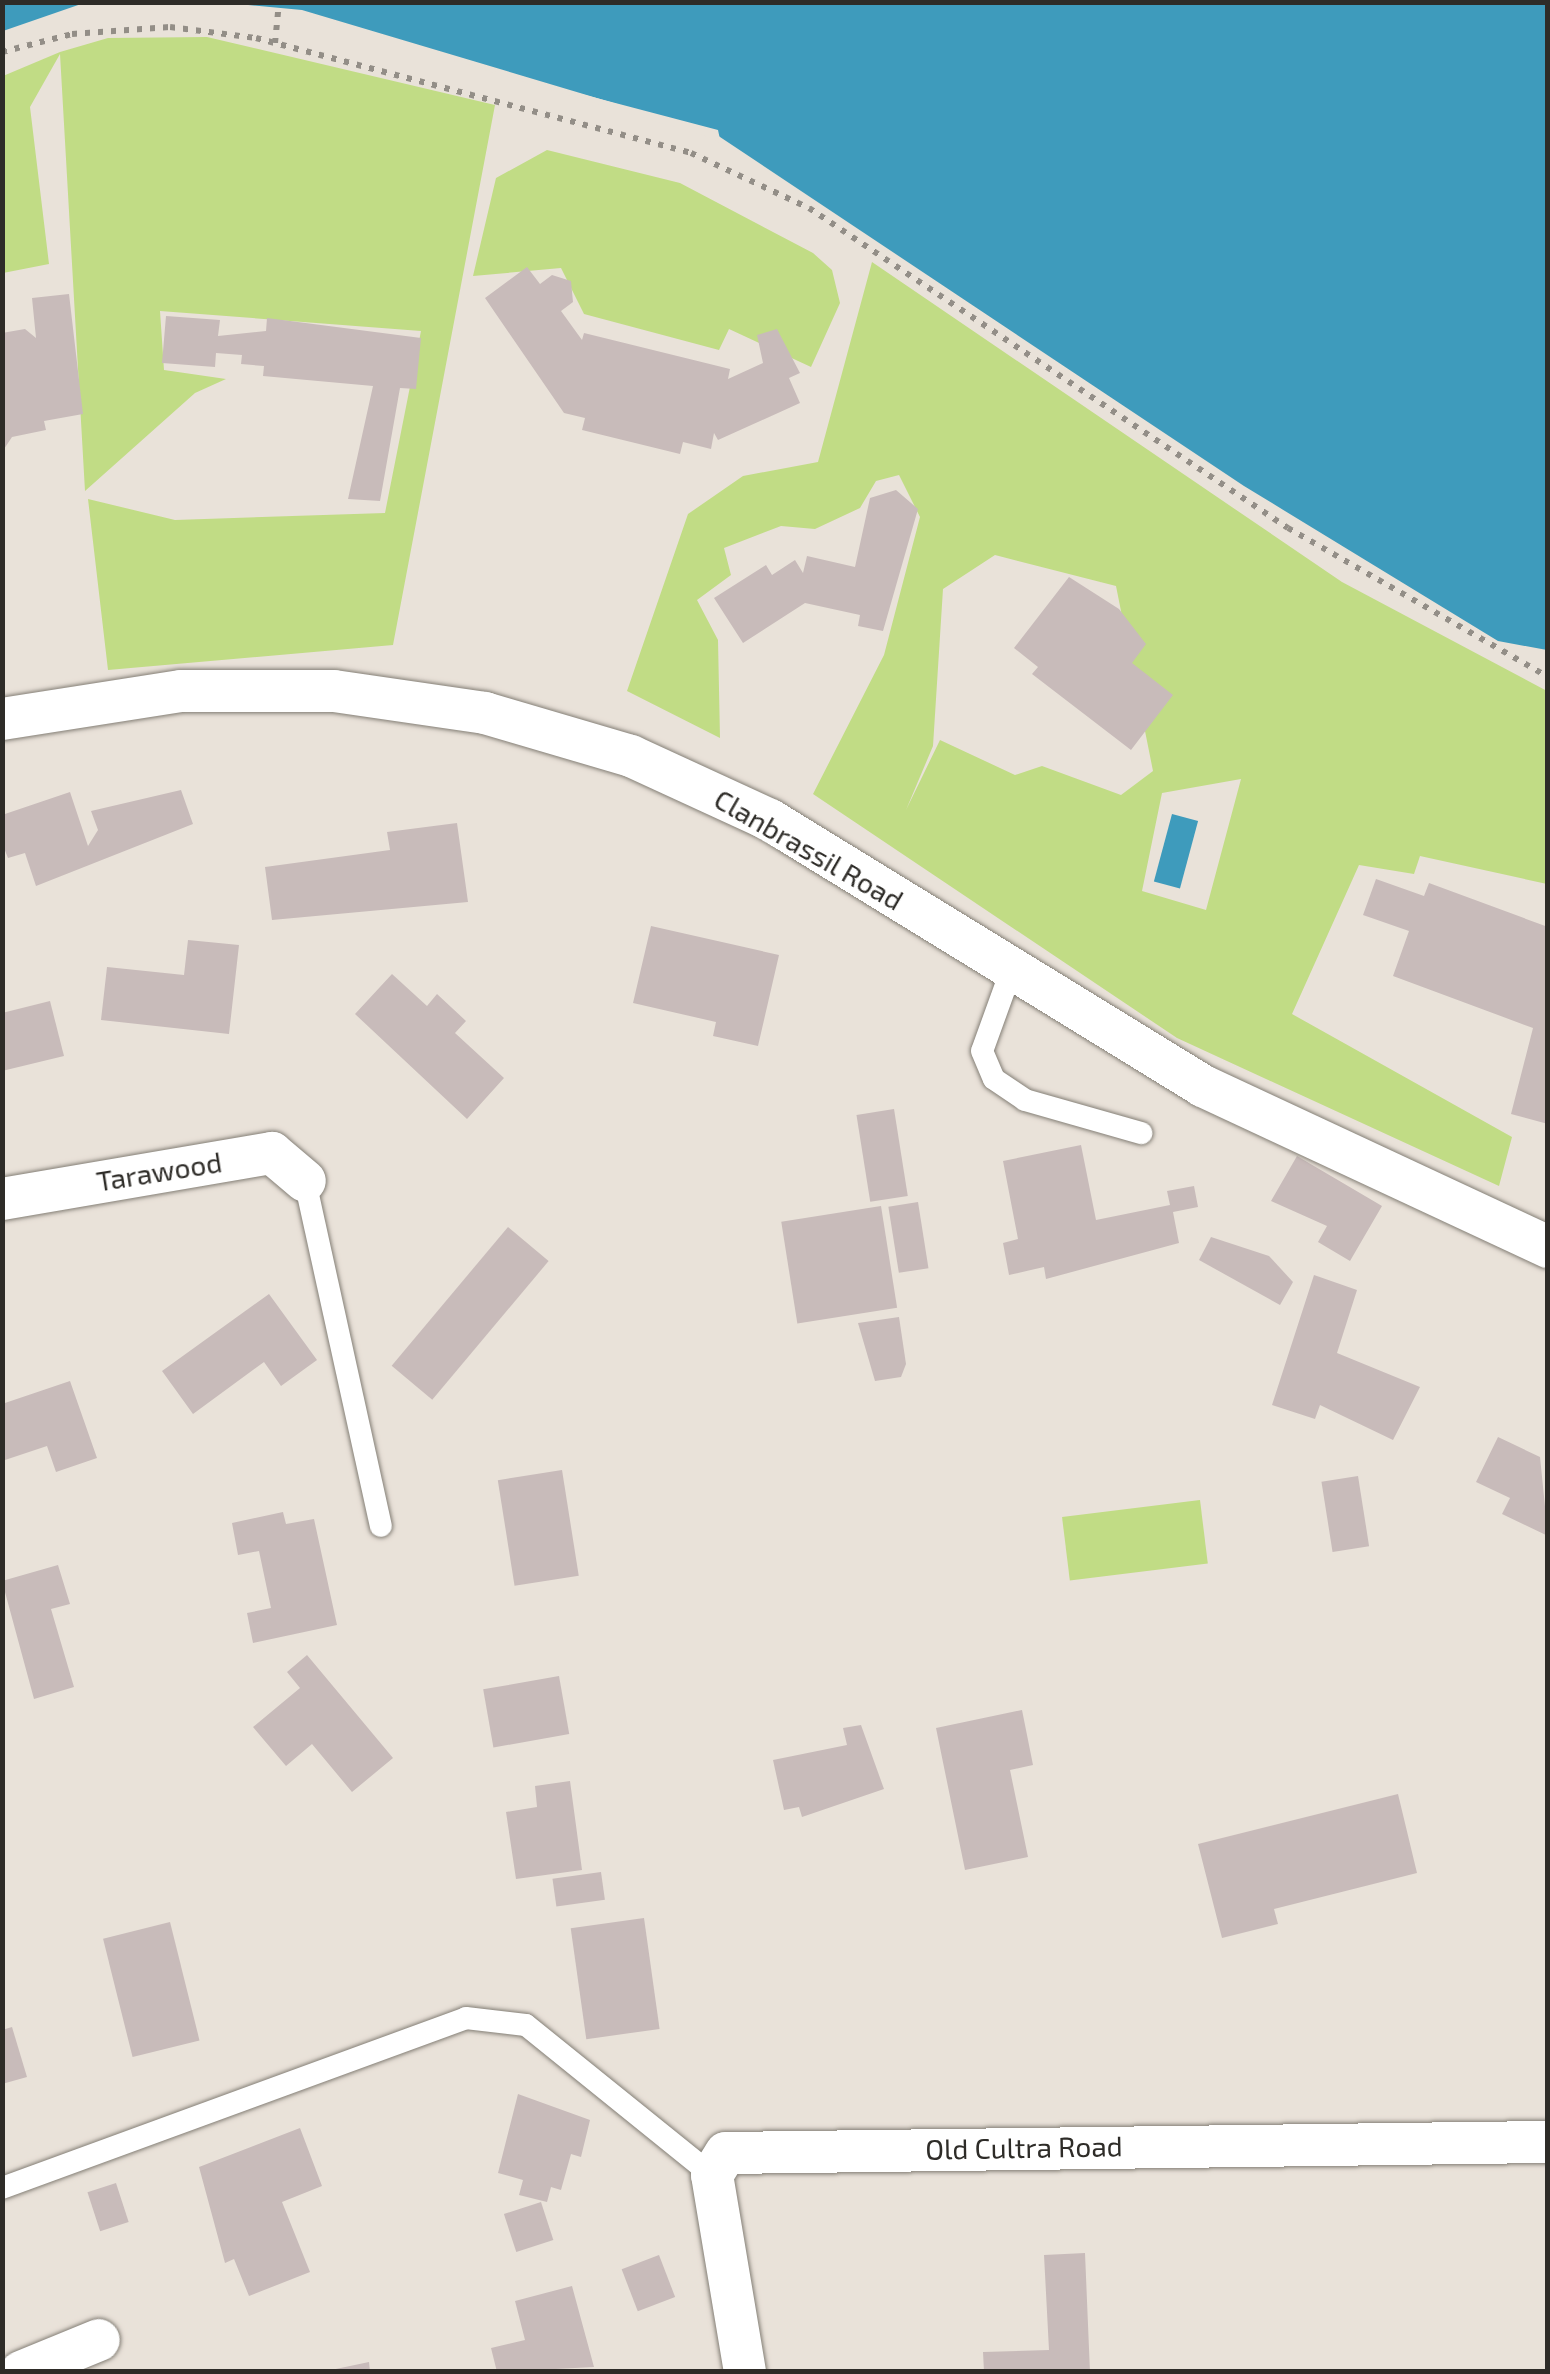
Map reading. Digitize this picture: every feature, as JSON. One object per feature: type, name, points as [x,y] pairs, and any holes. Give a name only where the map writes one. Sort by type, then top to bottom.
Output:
[{"type":"street","name":"Clanbrassil Road","points":[[2,719],[120,697],[258,688],[485,713],[702,786],[1204,1086],[1548,1247]]},
{"type":"street","name":"Tarawood","points":[[2,1199],[272,1153],[305,1180]]},
{"type":"street","name":"Old Cultra Road","points":[[712,2175],[726,2153],[1548,2142]]},
{"type":"street","points":[[712,2175],[745,2372]]},
{"type":"street","points":[[21,2372],[98,2340]]},
{"type":"lane","points":[[1010,971],[982,1051],[994,1079],[1026,1100],[1141,1133]]},
{"type":"lane","points":[[305,1180],[381,1526]]},
{"type":"lane","points":[[2,2188],[466,2018],[526,2025],[712,2175]]},
{"type":"path","points":[[275,43],[280,2]]},
{"type":"path","points":[[2,52],[72,34],[170,27],[275,43],[691,153],[793,200],[1288,528],[1548,677]]},
{"type":"green space","points":[[207,37],[495,105],[393,645],[108,670],[88,499],[175,520],[385,513],[421,331],[160,311],[164,370],[226,379],[195,393],[85,491],[60,54],[30,107],[49,264],[3,273],[3,76],[60,52],[108,38]]},
{"type":"green space","points":[[547,150],[680,183],[813,253],[832,270],[840,303],[811,367],[729,329],[719,350],[584,314],[561,268],[473,276],[496,178]]},
{"type":"green space","points":[[872,262],[1342,582],[1547,691],[1547,884],[1420,856],[1414,874],[1359,865],[1292,1014],[1512,1137],[1499,1186],[1177,1038],[813,794],[884,655],[920,517],[899,475],[876,481],[860,508],[815,529],[781,526],[724,548],[731,575],[697,600],[718,640],[720,738],[627,691],[688,514],[743,476],[818,462]],"holes":[[[995,555],[1116,586],[1153,771],[1121,795],[1042,766],[1015,775],[940,740],[906,810],[933,746],[943,589]],[[1241,779],[1206,910],[1142,891],[1162,793]]]},
{"type":"green space","points":[[1200,1500],[1208,1564],[1070,1580],[1062,1517]]},
{"type":"water","points":[[3,2],[84,2],[84,3],[3,31]]},
{"type":"water","points":[[227,3],[1547,3],[1547,650],[1498,641],[1244,486],[714,133],[302,10]]},
{"type":"water","points":[[1172,814],[1198,821],[1180,889],[1154,882]]},
{"type":"pier","points":[[440,57],[718,130],[721,144],[712,138]]},
{"type":"building","points":[[527,267],[540,284],[552,275],[571,281],[573,302],[561,311],[582,340],[584,333],[730,369],[728,379],[763,363],[757,335],[777,329],[800,373],[789,378],[800,403],[718,440],[714,433],[711,449],[683,442],[680,454],[582,430],[585,418],[564,413],[485,298]]},
{"type":"building","points":[[69,294],[83,414],[44,421],[46,430],[12,437],[2,452],[2,333],[25,329],[36,338],[32,298]]},
{"type":"building","points":[[166,316],[220,320],[218,336],[266,331],[267,318],[421,338],[416,389],[400,388],[380,501],[348,499],[373,386],[263,376],[264,366],[241,364],[242,355],[216,353],[215,367],[162,363]]},
{"type":"building","points":[[896,490],[918,509],[883,631],[858,626],[860,615],[805,603],[743,643],[714,598],[766,565],[772,575],[795,560],[803,573],[807,556],[855,567],[870,498]]},
{"type":"building","points":[[1069,577],[1119,609],[1146,644],[1132,663],[1173,695],[1131,750],[1032,674],[1038,667],[1014,648]]},
{"type":"building","points":[[181,790],[193,824],[36,886],[25,853],[8,858],[2,843],[2,815],[70,792],[88,846],[98,830],[91,811]]},
{"type":"building","points":[[457,823],[468,902],[272,920],[265,867],[390,850],[387,832]]},
{"type":"building","points":[[1376,879],[1424,896],[1429,883],[1548,927],[1548,1124],[1511,1114],[1533,1028],[1393,976],[1409,931],[1363,915]]},
{"type":"building","points":[[651,926],[779,955],[758,1046],[713,1036],[716,1022],[633,1003]]},
{"type":"building","points":[[188,940],[239,945],[229,1034],[101,1020],[107,967],[184,975]]},
{"type":"building","points":[[392,974],[427,1006],[437,994],[466,1021],[455,1033],[504,1078],[467,1119],[355,1014]]},
{"type":"building","points":[[50,1001],[64,1056],[2,1071],[2,1013]]},
{"type":"building","points":[[894,1109],[908,1196],[870,1202],[856,1115]]},
{"type":"building","points":[[1081,1145],[1096,1220],[1170,1205],[1167,1191],[1194,1186],[1198,1207],[1173,1212],[1179,1243],[1046,1279],[1044,1267],[1009,1275],[1003,1243],[1018,1239],[1003,1161]]},
{"type":"building","points":[[1297,1156],[1382,1206],[1350,1261],[1318,1242],[1327,1226],[1271,1201]]},
{"type":"building","points":[[918,1202],[928,1268],[899,1273],[888,1207]]},
{"type":"building","points":[[881,1206],[897,1308],[797,1324],[781,1222]]},
{"type":"building","points":[[508,1227],[549,1261],[432,1400],[392,1366]]},
{"type":"building","points":[[1211,1237],[1269,1256],[1293,1282],[1280,1305],[1199,1260]]},
{"type":"building","points":[[1314,1275],[1357,1290],[1337,1353],[1420,1387],[1393,1440],[1320,1405],[1315,1419],[1272,1405]]},
{"type":"building","points":[[269,1294],[317,1360],[281,1386],[264,1362],[193,1414],[162,1371]]},
{"type":"building","points":[[899,1317],[906,1364],[901,1377],[875,1381],[858,1323]]},
{"type":"building","points":[[70,1381],[97,1458],[56,1472],[47,1446],[2,1461],[2,1404]]},
{"type":"building","points":[[1498,1437],[1540,1457],[1548,1536],[1502,1514],[1510,1498],[1476,1482]]},
{"type":"building","points":[[562,1470],[579,1576],[515,1586],[498,1480]]},
{"type":"building","points":[[1358,1476],[1369,1546],[1333,1552],[1321,1482]]},
{"type":"building","points":[[283,1512],[286,1524],[314,1519],[337,1625],[253,1643],[247,1613],[271,1608],[259,1551],[238,1555],[232,1523]]},
{"type":"building","points":[[58,1565],[70,1604],[51,1609],[74,1687],[34,1699],[2,1581]]},
{"type":"building","points":[[307,1655],[393,1758],[352,1792],[312,1744],[286,1766],[253,1727],[300,1688],[287,1672]]},
{"type":"building","points":[[559,1676],[569,1734],[493,1747],[483,1689]]},
{"type":"building","points":[[1022,1710],[1033,1765],[1010,1770],[1028,1857],[965,1870],[936,1728]]},
{"type":"building","points":[[861,1725],[884,1789],[802,1817],[799,1807],[784,1810],[773,1760],[847,1745],[843,1728]]},
{"type":"building","points":[[570,1781],[582,1870],[516,1879],[506,1812],[537,1807],[535,1786]]},
{"type":"building","points":[[1398,1794],[1417,1873],[1274,1909],[1278,1924],[1222,1938],[1198,1844]]},
{"type":"building","points":[[601,1872],[605,1900],[556,1907],[552,1879]]},
{"type":"building","points":[[644,1918],[660,2029],[586,2039],[571,1928]]},
{"type":"building","points":[[170,1922],[200,2040],[133,2057],[103,1939]]},
{"type":"building","points":[[12,2027],[27,2077],[2,2084],[2,2030]]},
{"type":"building","points":[[518,2094],[590,2120],[581,2157],[571,2154],[561,2190],[551,2187],[547,2202],[519,2195],[523,2180],[498,2173]]},
{"type":"building","points":[[300,2128],[322,2186],[282,2202],[310,2272],[249,2296],[234,2259],[225,2263],[199,2167]]},
{"type":"building","points":[[116,2183],[129,2222],[100,2231],[87,2192]]},
{"type":"building","points":[[541,2202],[553,2240],[516,2252],[504,2214]]},
{"type":"building","points":[[1085,2253],[1090,2372],[984,2372],[983,2352],[1049,2350],[1044,2255]]},
{"type":"building","points":[[659,2255],[675,2297],[638,2311],[622,2269]]},
{"type":"building","points":[[572,2286],[594,2367],[497,2372],[491,2348],[525,2340],[515,2301]]},
{"type":"building","points":[[369,2362],[370,2372],[331,2372],[331,2370]]}]
